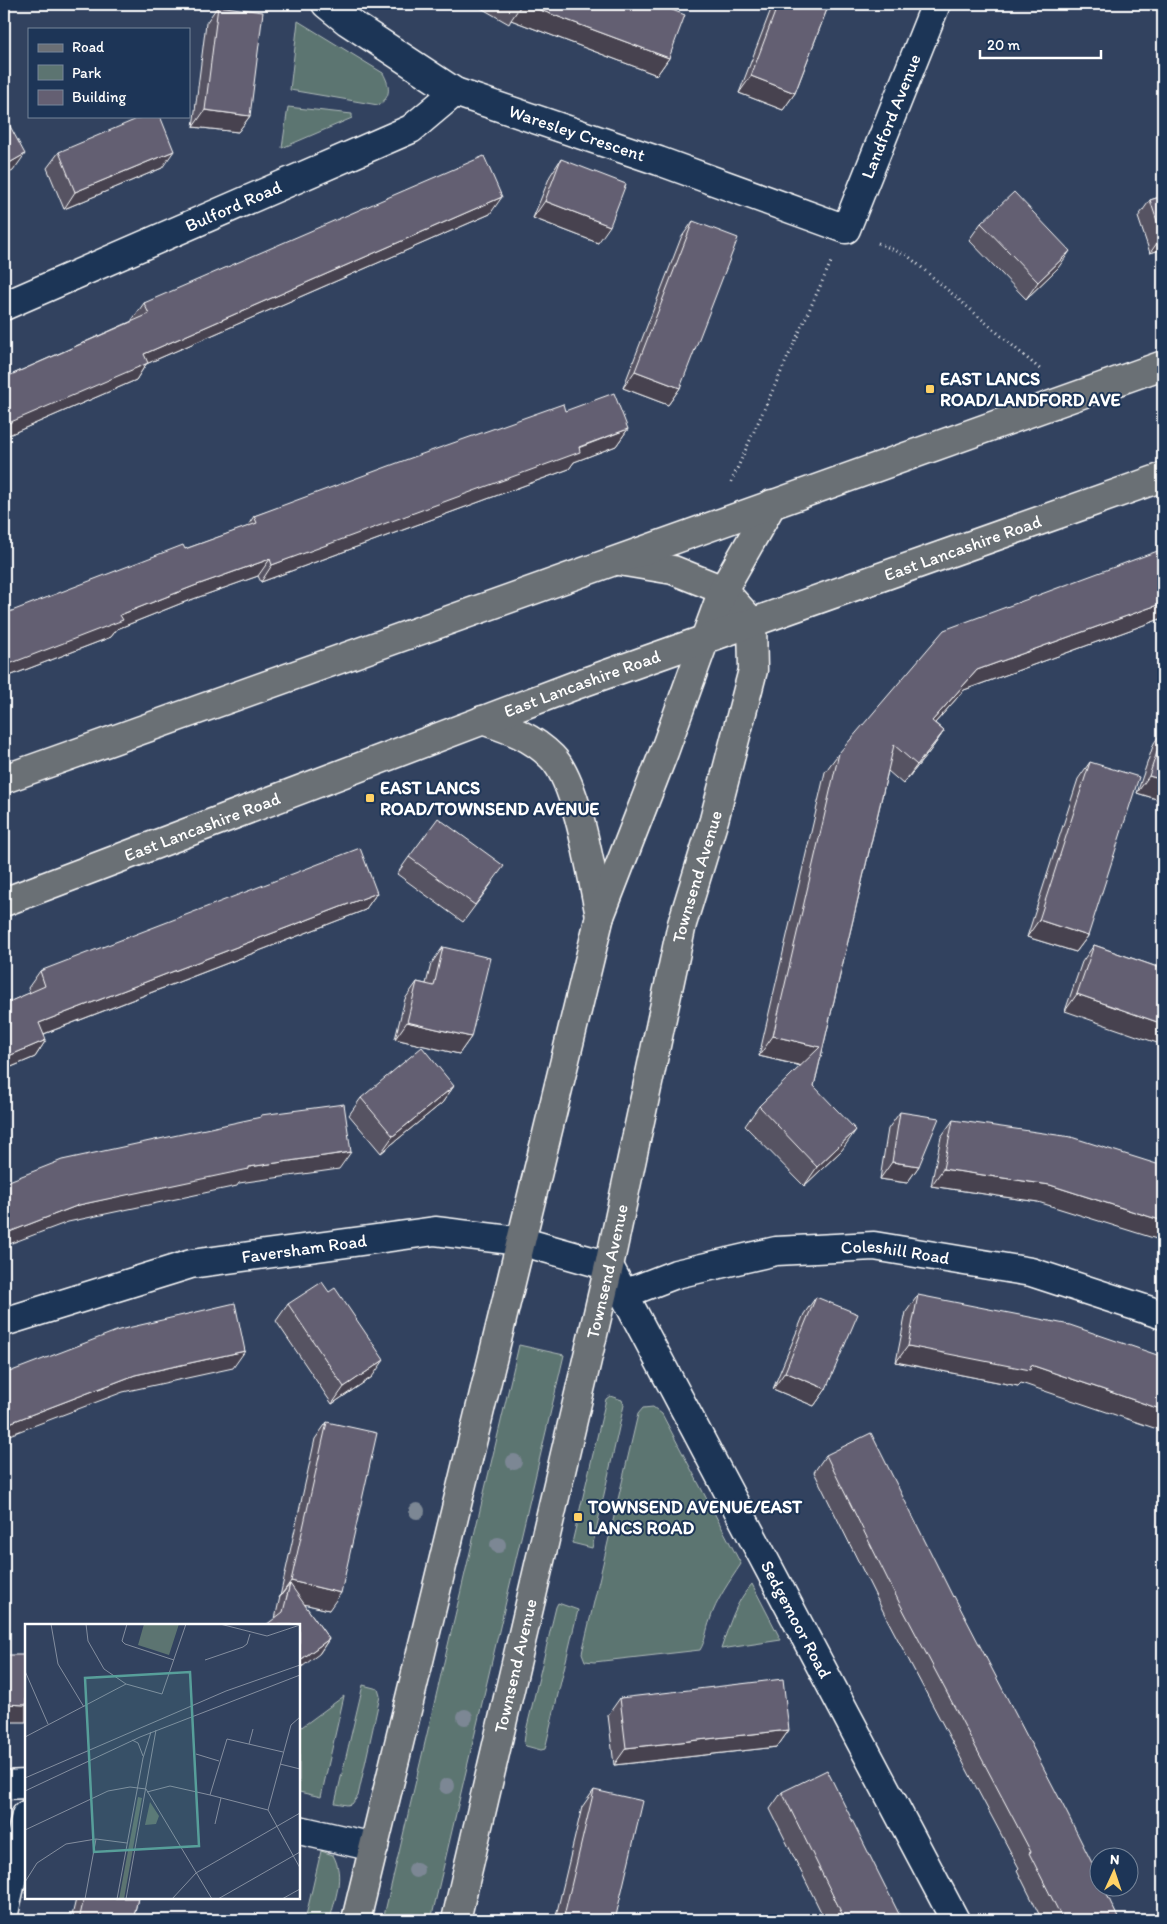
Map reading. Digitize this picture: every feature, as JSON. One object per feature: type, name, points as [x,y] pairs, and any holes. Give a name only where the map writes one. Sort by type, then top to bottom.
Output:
[{"type":"main road","points":[[4,779],[1163,365]]},
{"type":"main road","name":"East Lancashire Road","points":[[4,902],[482,720],[752,622],[1163,477]]},
{"type":"main road","points":[[356,1920],[600,916],[664,752],[722,590],[772,504]]},
{"type":"main road","points":[[618,560],[673,570],[722,590],[752,622]]},
{"type":"main road","name":"Townsend Avenue","points":[[456,1920],[609,1266],[682,924],[714,820],[753,670],[752,622]]},
{"type":"main road","points":[[482,720],[520,732],[553,757],[569,784],[600,916]]},
{"type":"street","name":"Waresley Crescent","points":[[326,4],[455,92],[659,161],[846,229]]},
{"type":"street","name":"Landford Avenue","points":[[846,229],[936,4]]},
{"type":"street","name":"Bulford Road","points":[[4,306],[411,129],[455,92]]},
{"type":"street","name":"Faversham Road","points":[[4,1322],[191,1264],[435,1232],[520,1241],[609,1266]]},
{"type":"street","name":"Coleshill Road","points":[[624,1294],[676,1274],[776,1251],[874,1246],[1031,1272],[1163,1315]]},
{"type":"street","name":"Sedgemoor Road","points":[[609,1266],[955,1920]]},
{"type":"street","points":[[4,1785],[25,1784]]},
{"type":"street","points":[[4,1913],[25,1819]]},
{"type":"street","points":[[300,1830],[374,1847]]},
{"type":"path","points":[[712,525],[846,229],[908,256],[1072,397]]},
{"type":"green space","points":[[298,21],[383,73],[387,82],[388,95],[383,102],[378,105],[290,90]]},
{"type":"green space","points":[[288,107],[352,114],[352,118],[282,148]]},
{"type":"green space","points":[[519,1345],[564,1355],[431,1920],[383,1920]]},
{"type":"green space","points":[[610,1396],[622,1400],[624,1405],[592,1548],[572,1543],[606,1399]]},
{"type":"green space","points":[[653,1407],[662,1414],[741,1564],[716,1605],[700,1650],[594,1662],[585,1661],[582,1653],[638,1414],[643,1408]]},
{"type":"green space","points":[[752,1584],[781,1640],[721,1649],[737,1606]]},
{"type":"green space","points":[[558,1603],[578,1610],[545,1749],[541,1750],[526,1746],[524,1744],[525,1735]]},
{"type":"green space","points":[[363,1685],[378,1689],[380,1696],[358,1796],[352,1804],[335,1803]]},
{"type":"green space","points":[[344,1696],[321,1797],[300,1792],[300,1728]]},
{"type":"green space","points":[[321,1851],[333,1855],[337,1863],[338,1887],[330,1920],[305,1920]]},
{"type":"building","points":[[524,4],[657,4],[685,15],[669,58]]},
{"type":"building","points":[[778,4],[829,4],[795,93],[751,76]]},
{"type":"building","points":[[218,6],[263,12],[250,116],[205,110]]},
{"type":"building","points":[[4,115],[25,154],[4,166]]},
{"type":"building","points":[[139,118],[161,118],[174,151],[75,192],[59,152]]},
{"type":"building","points":[[484,156],[502,197],[144,354],[148,363],[4,425],[4,378],[149,314],[144,303]]},
{"type":"building","points":[[561,159],[626,184],[610,226],[545,201]]},
{"type":"building","points":[[1014,192],[1070,251],[1038,282],[981,223]]},
{"type":"building","points":[[1163,196],[1163,236],[1162,236],[1150,200]]},
{"type":"building","points":[[693,221],[738,238],[680,388],[635,371]]},
{"type":"building","points":[[614,393],[628,429],[579,447],[580,452],[272,565],[270,559],[194,586],[120,615],[123,620],[4,666],[4,614],[183,545],[185,549],[257,523],[254,516],[408,459],[563,404],[565,411]]},
{"type":"building","points":[[1163,549],[1163,603],[977,670],[932,721],[944,731],[917,765],[894,745],[814,1086],[856,1130],[817,1167],[759,1106],[820,1047],[773,1036],[839,753],[944,630]]},
{"type":"building","points":[[1163,734],[1163,780],[1149,776]]},
{"type":"building","points":[[1090,762],[1139,777],[1088,936],[1039,920]]},
{"type":"building","points":[[438,818],[504,866],[475,905],[409,857]]},
{"type":"building","points":[[360,848],[377,893],[39,1023],[46,1040],[4,1058],[4,1004],[45,986],[40,971]]},
{"type":"building","points":[[1094,945],[1163,969],[1163,1024],[1077,994]]},
{"type":"building","points":[[443,947],[490,958],[471,1037],[407,1022],[417,982],[434,986]]},
{"type":"building","points":[[422,1047],[454,1086],[393,1136],[361,1098]]},
{"type":"building","points":[[344,1104],[351,1152],[249,1167],[249,1169],[79,1205],[4,1234],[4,1183],[62,1160],[261,1117],[261,1115]]},
{"type":"building","points":[[900,1112],[939,1118],[919,1166],[892,1162]]},
{"type":"building","points":[[953,1120],[1071,1137],[1163,1166],[1163,1221],[1050,1185],[943,1169]]},
{"type":"building","points":[[322,1282],[329,1292],[335,1288],[384,1360],[344,1387],[288,1304]]},
{"type":"building","points":[[918,1295],[1070,1325],[1163,1357],[1163,1410],[1031,1365],[1030,1370],[908,1346]]},
{"type":"building","points":[[816,1297],[858,1314],[826,1389],[785,1372]]},
{"type":"building","points":[[235,1303],[245,1351],[135,1375],[4,1425],[4,1374],[119,1330]]},
{"type":"building","points":[[327,1422],[377,1433],[341,1593],[291,1581]]},
{"type":"building","points":[[871,1433],[953,1597],[1090,1859],[1090,1896],[1108,1896],[1119,1920],[1063,1920],[1029,1853],[1031,1852],[899,1602],[826,1455]]},
{"type":"building","points":[[290,1584],[329,1639],[300,1660],[300,1624],[267,1624],[283,1612]]},
{"type":"building","points":[[4,1655],[25,1655],[25,1705],[4,1704]]},
{"type":"building","points":[[783,1679],[789,1730],[626,1748],[620,1698]]},
{"type":"building","points":[[827,1770],[902,1920],[845,1920],[782,1792]]},
{"type":"building","points":[[594,1790],[643,1801],[615,1920],[563,1920]]},
{"type":"building","points":[[84,1899],[138,1899],[133,1920],[79,1920]]},
{"type":"place","name":"EAST LANCS ROAD/LANDFORD AVE","points":[[930,389]]},
{"type":"place","name":"EAST LANCS ROAD/TOWNSEND AVENUE","points":[[370,798]]},
{"type":"place","name":"TOWNSEND AVENUE/EAST LANCS ROAD","points":[[578,1517]]}]
